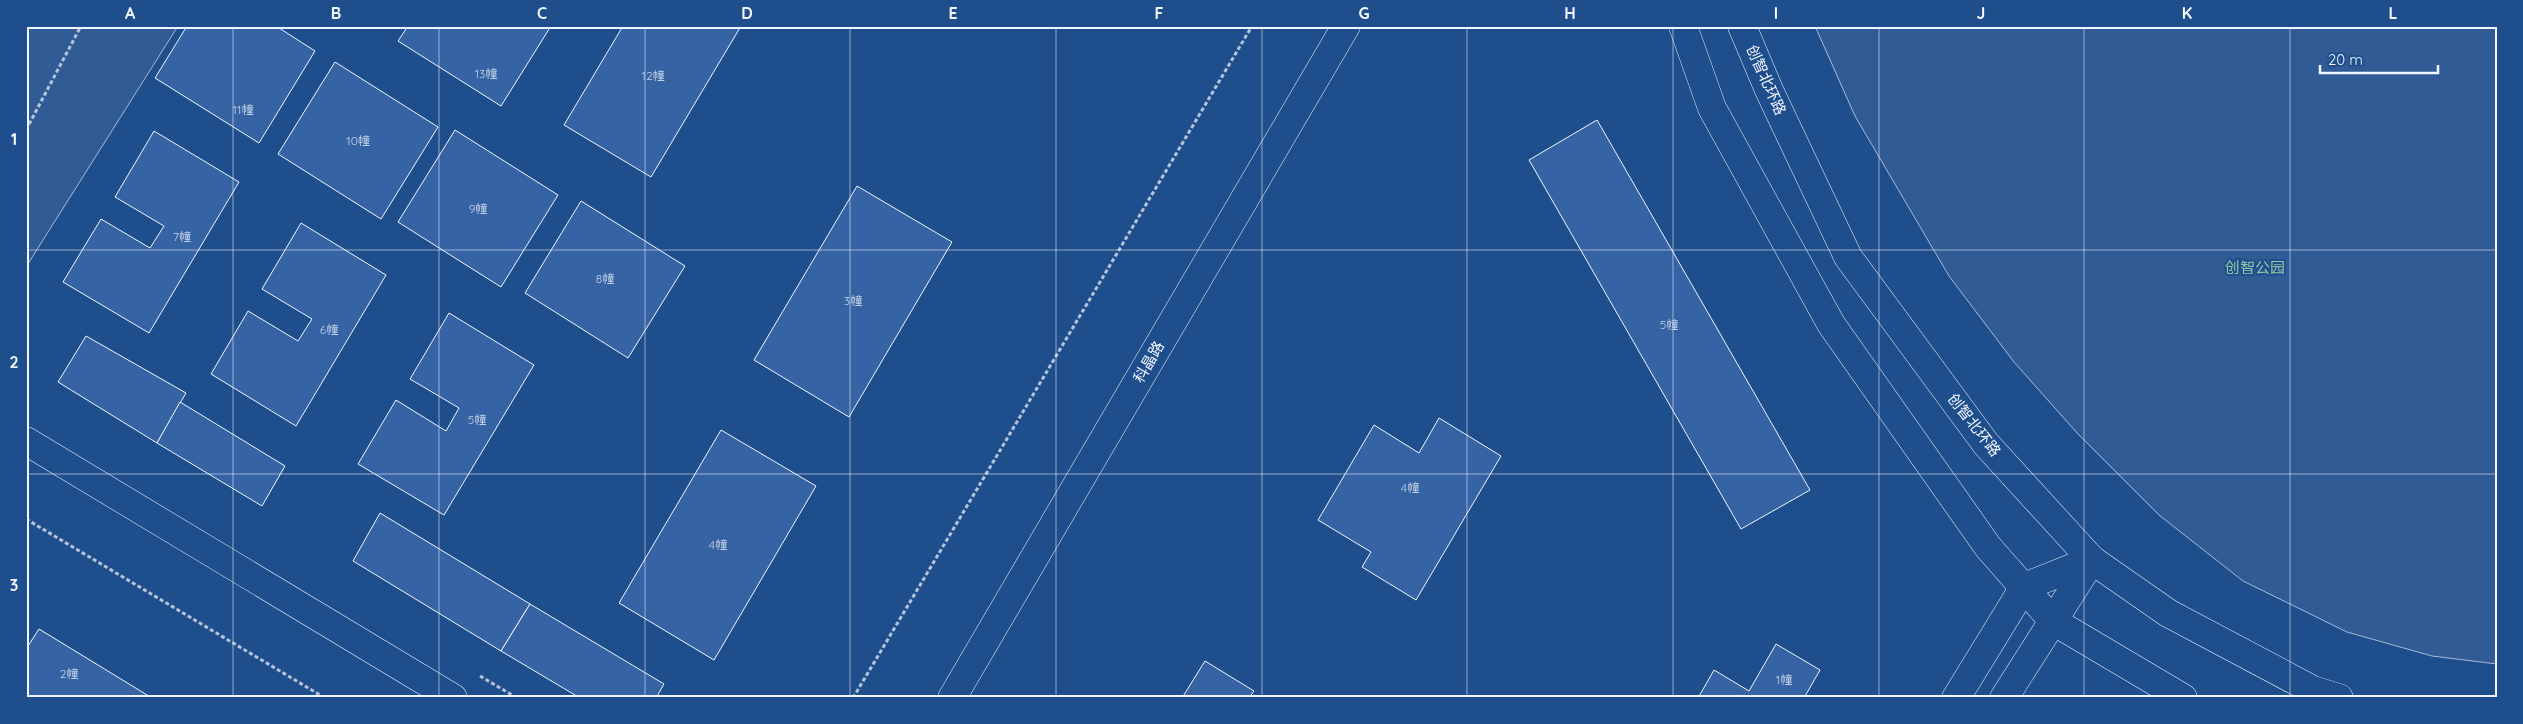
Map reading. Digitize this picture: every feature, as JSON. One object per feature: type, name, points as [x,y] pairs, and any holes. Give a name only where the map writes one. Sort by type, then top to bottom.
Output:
[{"type":"main road","name":"科晶路","points":[[952,698],[1346,26]]},
{"type":"main road","points":[[1683,26],[1712,108],[1831,324],[1988,546],[2053,621],[2183,698]]},
{"type":"main road","name":"创智北环路","points":[[1742,26],[1769,90],[1848,256],[1986,444],[2092,560],[2168,613],[2313,690],[2339,698]]},
{"type":"main road","points":[[26,441],[453,698]]},
{"type":"main road","points":[[1956,698],[2024,587],[2092,560]]},
{"type":"main road","points":[[2004,698],[2092,560]]},
{"type":"path","points":[[26,130],[81,26]]},
{"type":"path","points":[[852,698],[1252,26]]},
{"type":"path","points":[[26,519],[325,698]]},
{"type":"shaded area","points":[[26,26],[178,26],[26,267]]},
{"type":"shaded area","name":"创智公园","points":[[1815,26],[2497,26],[2497,664],[2432,656],[2347,632],[2243,581],[2159,515],[2078,434],[2014,362],[1949,276],[1855,116]]},
{"type":"building","points":[[187,26],[276,26],[315,51],[259,143],[155,78]]},
{"type":"building","points":[[408,26],[551,26],[501,106],[398,41]]},
{"type":"building","points":[[623,26],[741,26],[651,177],[564,125]]},
{"type":"building","points":[[335,62],[438,127],[381,219],[278,154]]},
{"type":"building","points":[[1597,120],[1810,490],[1741,529],[1529,160]]},
{"type":"building","points":[[455,130],[558,195],[501,287],[398,222]]},
{"type":"building","points":[[154,131],[239,182],[149,333],[63,282],[101,219],[150,248],[164,226],[115,197]]},
{"type":"building","points":[[857,186],[952,242],[849,417],[754,360]]},
{"type":"building","points":[[581,201],[685,266],[628,358],[525,293]]},
{"type":"building","points":[[301,223],[386,275],[296,426],[211,374],[248,311],[298,341],[312,319],[262,289]]},
{"type":"building","points":[[449,313],[534,365],[444,515],[358,464],[396,400],[446,431],[459,408],[410,379]]},
{"type":"building","points":[[86,336],[186,393],[157,443],[58,382]]},
{"type":"building","points":[[180,402],[285,466],[262,506],[157,443]]},
{"type":"building","points":[[1439,418],[1501,456],[1416,600],[1362,567],[1371,552],[1318,520],[1374,425],[1419,453]]},
{"type":"building","points":[[721,430],[816,486],[714,660],[619,603]]},
{"type":"building","points":[[380,513],[530,604],[501,651],[353,561]]},
{"type":"building","points":[[530,604],[664,684],[656,698],[580,698],[501,651]]},
{"type":"building","points":[[39,629],[152,698],[26,698],[26,649]]},
{"type":"building","points":[[1776,644],[1820,670],[1804,698],[1698,698],[1714,670],[1749,691]]},
{"type":"building","points":[[1205,661],[1254,691],[1249,698],[1182,698]]}]
